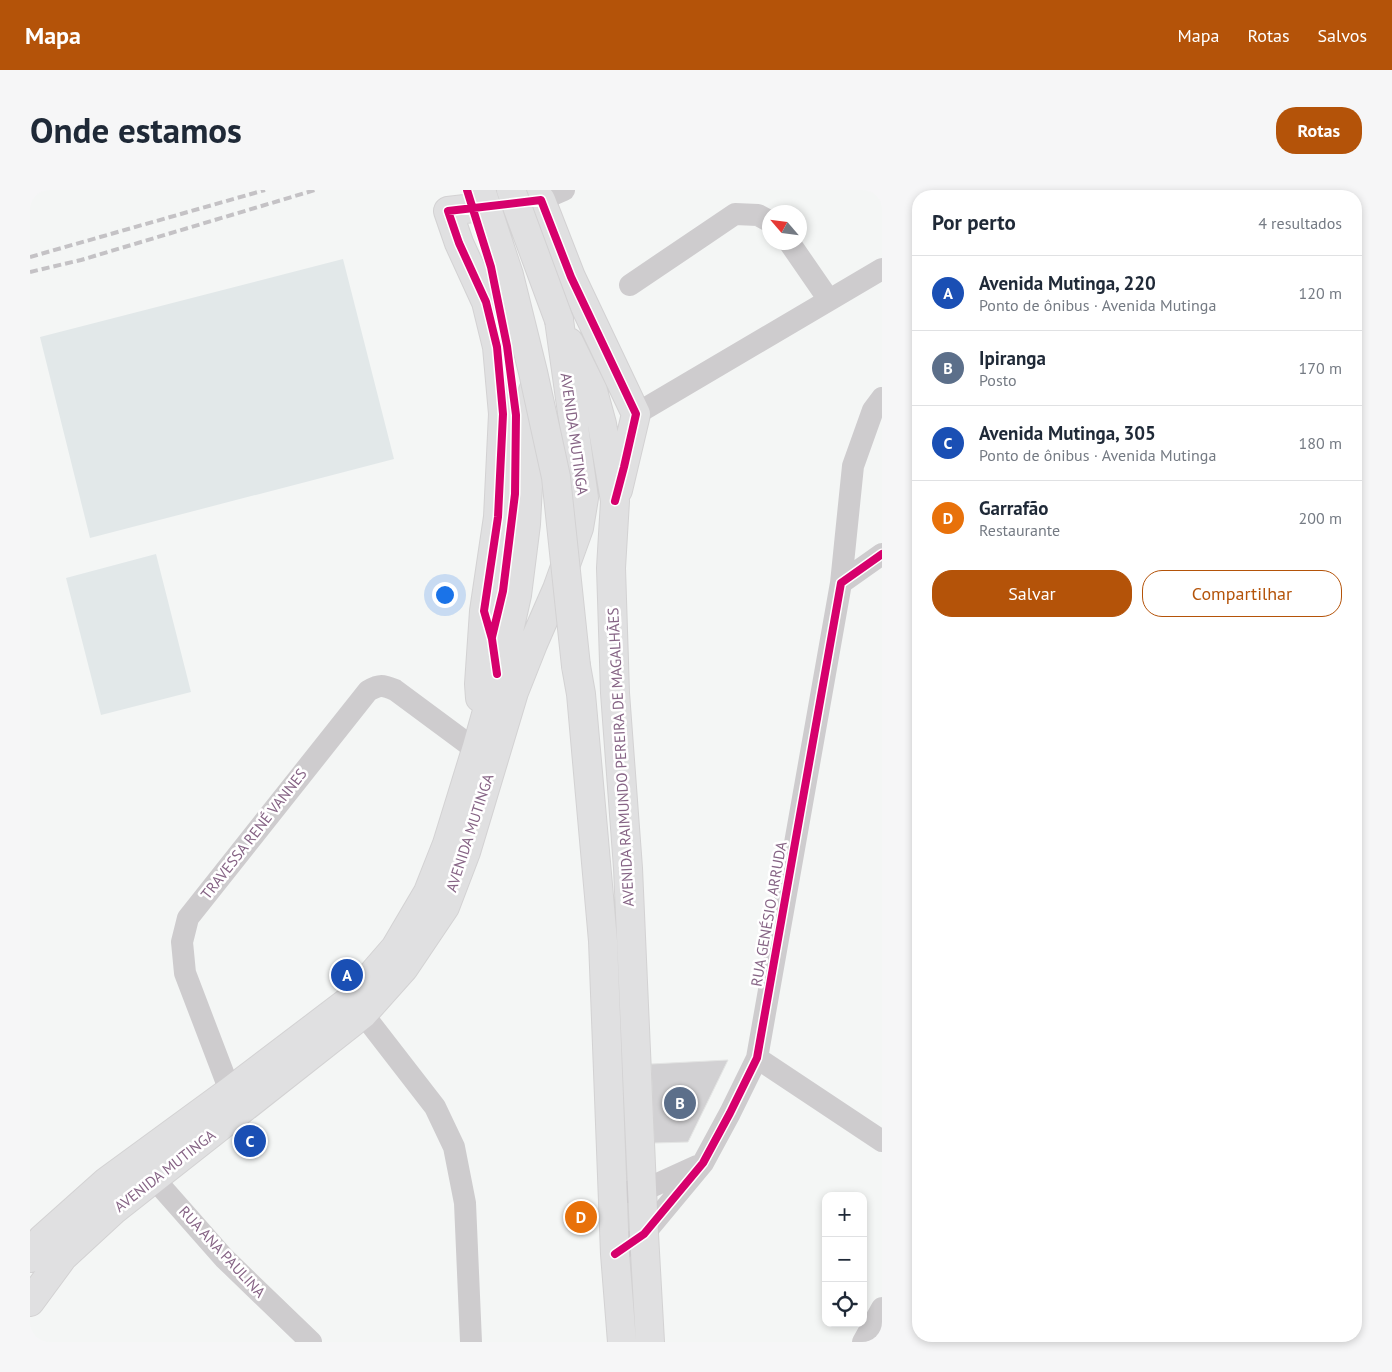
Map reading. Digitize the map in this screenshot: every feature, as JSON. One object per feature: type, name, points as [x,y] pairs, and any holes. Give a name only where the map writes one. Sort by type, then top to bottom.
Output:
[{"type":"main road","points":[[481,190],[509,275],[533,372]]},
{"type":"main road","name":"AVENIDA RAIMUNDO PEREIRA DE MAGALHÃES","points":[[511,190],[559,320],[570,357],[593,391],[602,424],[615,502],[611,568],[615,693],[628,868],[650,1342]]},
{"type":"main road","points":[[478,742],[479,684],[484,612],[498,517],[503,414],[497,347],[486,302],[458,243],[448,211],[553,195],[571,277],[636,414],[615,502]]},
{"type":"main road","name":"AVENIDA MUTINGA","points":[[30,1302],[63,1257],[114,1210],[155,1179],[234,1102],[404,968],[445,907],[466,852],[514,692],[557,589],[579,528],[584,498],[570,357]]},
{"type":"main road","name":"AVENIDA MUTINGA","points":[[356,1007],[395,948],[428,892],[447,844],[507,640],[516,595],[526,524],[533,372]]},
{"type":"main road","name":"AVENIDA RAIMUNDO PEREIRA DE MAGALHÃES","points":[[533,372],[556,477],[576,666],[581,694],[603,941],[615,1254],[622,1342]]},
{"type":"main road","points":[[593,391],[636,414]]},
{"type":"main road","name":"AVENIDA MUTINGA","points":[[34,1243],[107,1181],[137,1159],[234,1102]]},
{"type":"street","points":[[630,285],[735,214],[758,215],[762,217]]},
{"type":"street","points":[[795,250],[829,300]]},
{"type":"street","points":[[636,414],[882,269]]},
{"type":"street","name":"RUA GENÉSIO ARRUDA","points":[[615,1254],[644,1234],[703,1163],[757,1058],[842,583],[853,466],[873,410],[882,398]]},
{"type":"street","points":[[842,583],[882,554]]},
{"type":"street","name":"TRAVESSA RENÉ VANNES","points":[[234,1102],[185,972],[182,942],[188,918],[368,691],[375,686],[384,685],[395,690],[478,742]]},
{"type":"street","points":[[356,1007],[435,1107],[454,1147],[465,1203],[471,1342]]},
{"type":"street","points":[[757,1058],[882,1140]]},
{"type":"street","name":"RUA ANA PAULINA","points":[[137,1159],[224,1258],[311,1342]]},
{"type":"street","points":[[613,1194],[642,1191],[703,1163]]},
{"type":"street","points":[[34,1243],[63,1257]]},
{"type":"street","points":[[863,1342],[882,1308]]},
{"type":"shaded area","points":[[343,259],[394,459],[90,538],[40,337]]},
{"type":"shaded area","points":[[156,554],[191,692],[101,715],[66,578]]},
{"type":"building","points":[[728,1060],[688,1142],[654,1143],[651,1064]]},
{"type":"railway","points":[[30,257],[265,190]]},
{"type":"railway","points":[[30,272],[81,260],[315,190]]},
{"type":"cycle path","points":[[467,190],[491,267],[507,346],[516,415],[515,494],[503,591],[492,637]]},
{"type":"cycle path","points":[[497,674],[492,639],[484,611],[498,517],[503,414],[497,347],[486,302],[459,243],[448,211],[541,200],[571,277],[636,414],[615,501]]},
{"type":"cycle path","points":[[615,1254],[644,1234],[703,1163],[757,1058],[841,583],[882,554]]},
{"type":"place","name":"Avenida Mutinga, 220","points":[[347,975]]},
{"type":"place","name":"Ipiranga","points":[[680,1103]]},
{"type":"place","name":"Avenida Mutinga, 305","points":[[250,1141]]},
{"type":"place","name":"Garrafão","points":[[581,1217]]}]
